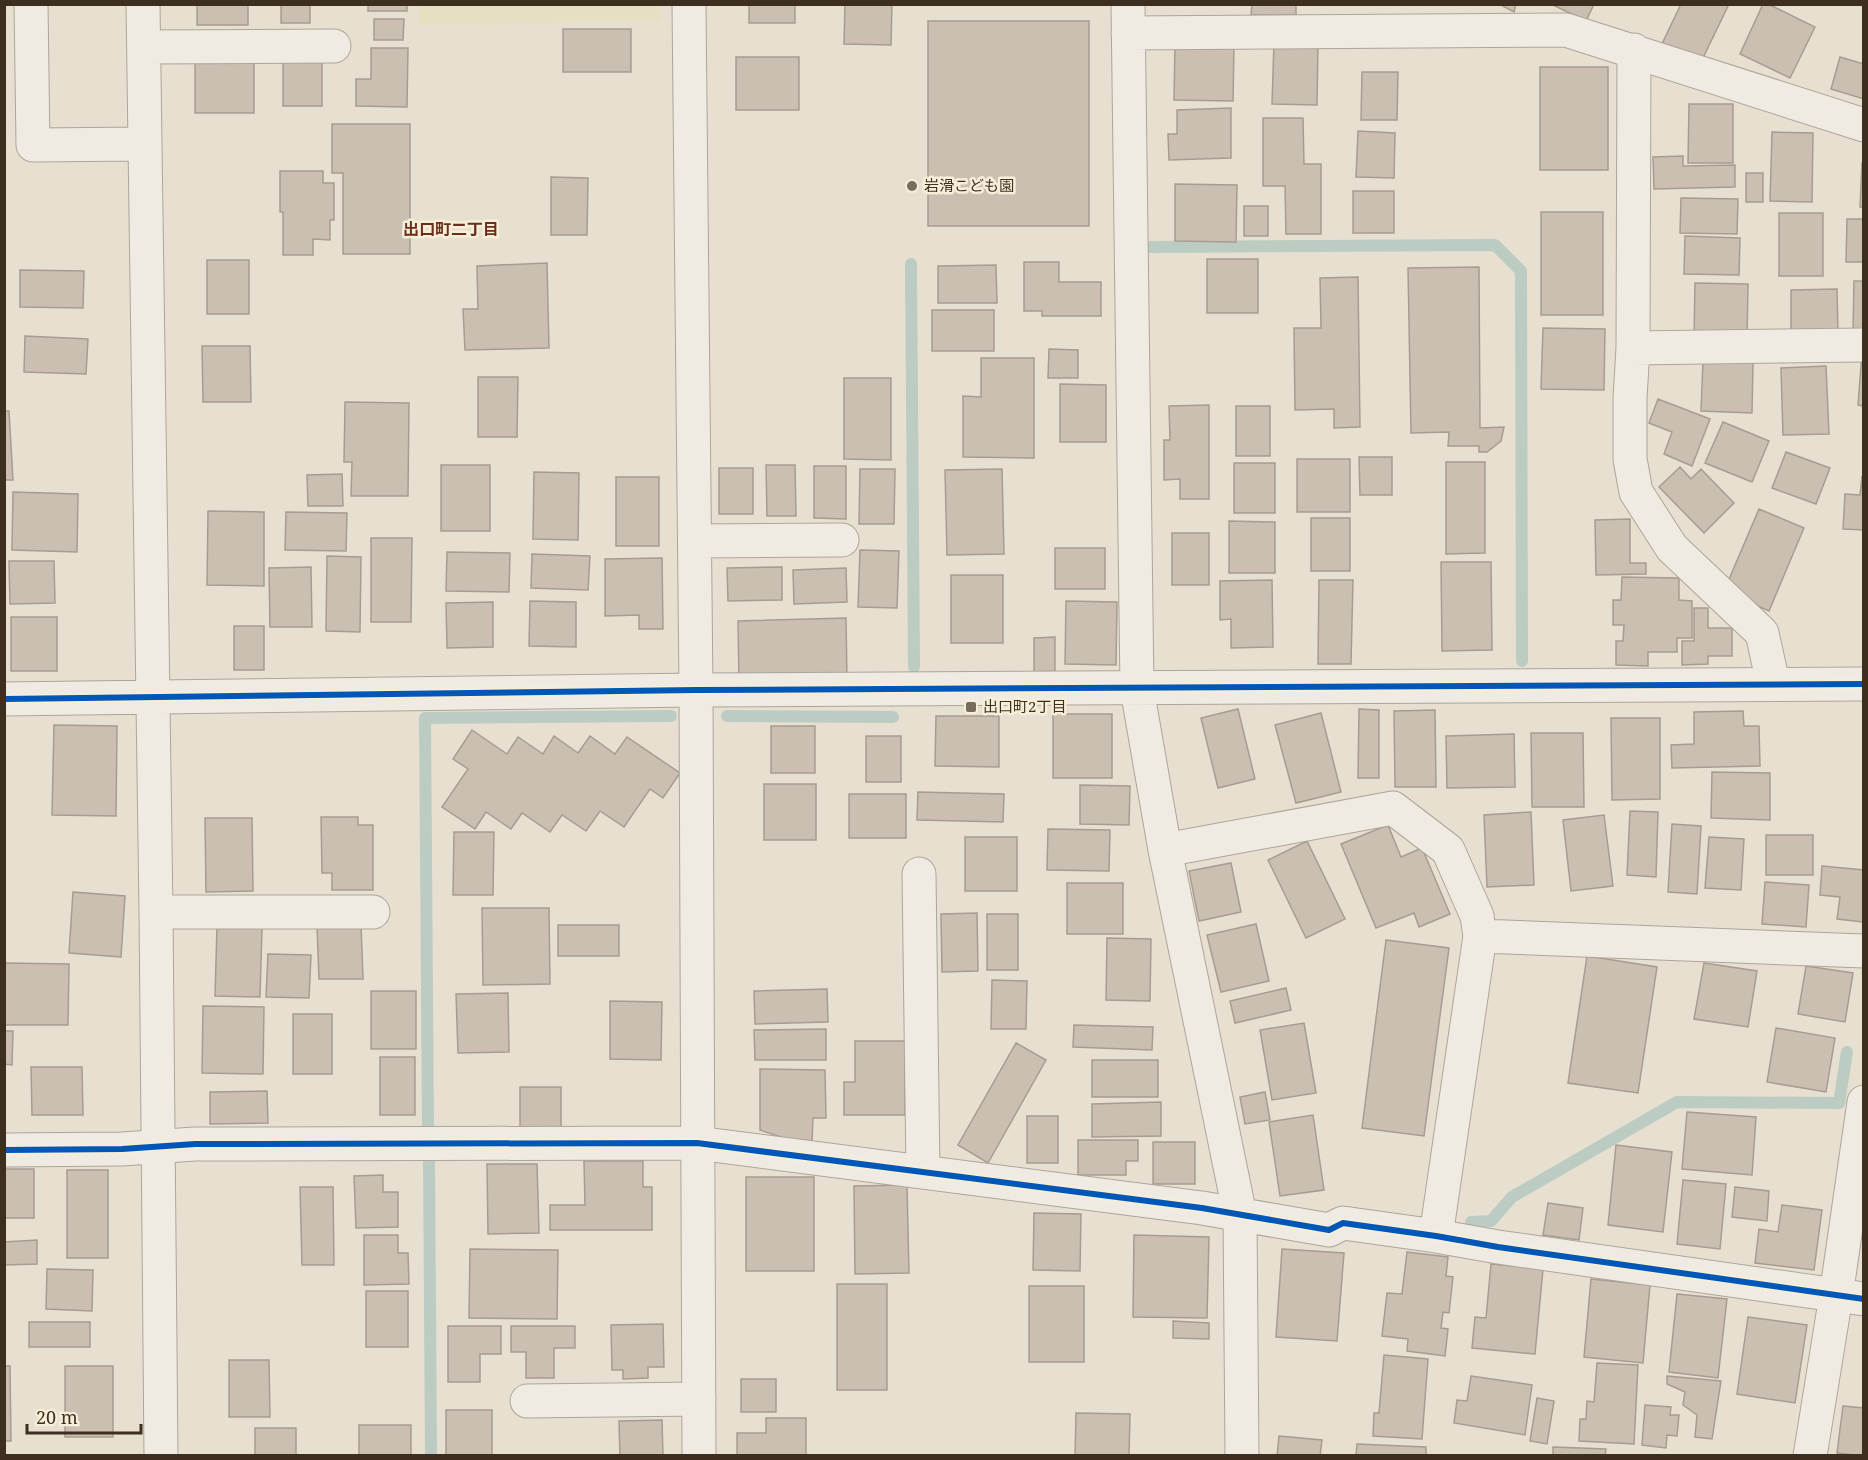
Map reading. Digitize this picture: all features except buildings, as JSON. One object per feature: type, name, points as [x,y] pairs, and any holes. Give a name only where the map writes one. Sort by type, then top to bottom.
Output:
[{"type":"street","points":[[31,4],[33,145],[145,144]]},
{"type":"street","points":[[143,4],[161,1455]]},
{"type":"street","points":[[689,4],[695,541],[699,1455]]},
{"type":"street","points":[[1242,1455],[1240,1215],[1165,850],[1137,689],[1128,19],[1566,30],[1863,125]]},
{"type":"street","points":[[144,47],[334,46]]},
{"type":"street","points":[[1634,50],[1633,348],[1630,459],[1636,492],[1672,548],[1762,633],[1773,683]]},
{"type":"street","points":[[1633,348],[1863,345]]},
{"type":"street","points":[[695,541],[842,540]]},
{"type":"street","points":[[4,699],[696,690],[1863,684]]},
{"type":"street","points":[[1165,850],[1393,808],[1448,850],[1477,916],[1480,936],[1436,1236]]},
{"type":"street","points":[[919,874],[923,1172]]},
{"type":"street","points":[[156,912],[373,912]]},
{"type":"street","points":[[1480,936],[1863,951]]},
{"type":"street","points":[[1809,1455],[1850,1297],[1863,1102]]},
{"type":"street","points":[[4,1150],[207,1144],[697,1143],[1202,1208],[1329,1230],[1343,1223],[1850,1297]]},
{"type":"street","points":[[527,1401],[699,1399]]},
{"type":"shaded area","points":[[418,5],[661,5],[661,21],[418,25]]},
{"type":"waterway","points":[[1150,247],[1495,245],[1521,271],[1522,661]]},
{"type":"waterway","points":[[911,264],[914,667]]},
{"type":"waterway","points":[[428,1128],[425,718],[671,716]]},
{"type":"waterway","points":[[727,716],[893,717]]},
{"type":"waterway","points":[[1471,1222],[1491,1221],[1512,1197],[1677,1102],[1839,1103],[1847,1052]]},
{"type":"waterway","points":[[429,1157],[431,1456]]},
{"type":"cycle path","points":[[4,699],[696,690],[1864,684]]},
{"type":"cycle path","points":[[4,1150],[122,1149],[195,1144],[697,1143],[1202,1208],[1329,1230],[1343,1223],[1864,1299]]},
{"type":"place","name":"岩滑こども園","points":[[912,186]]},
{"type":"place","name":"出口町2丁目","points":[[971,707]]},
{"type":"district","name":"出口町二丁目","points":[[451,229]]}]
